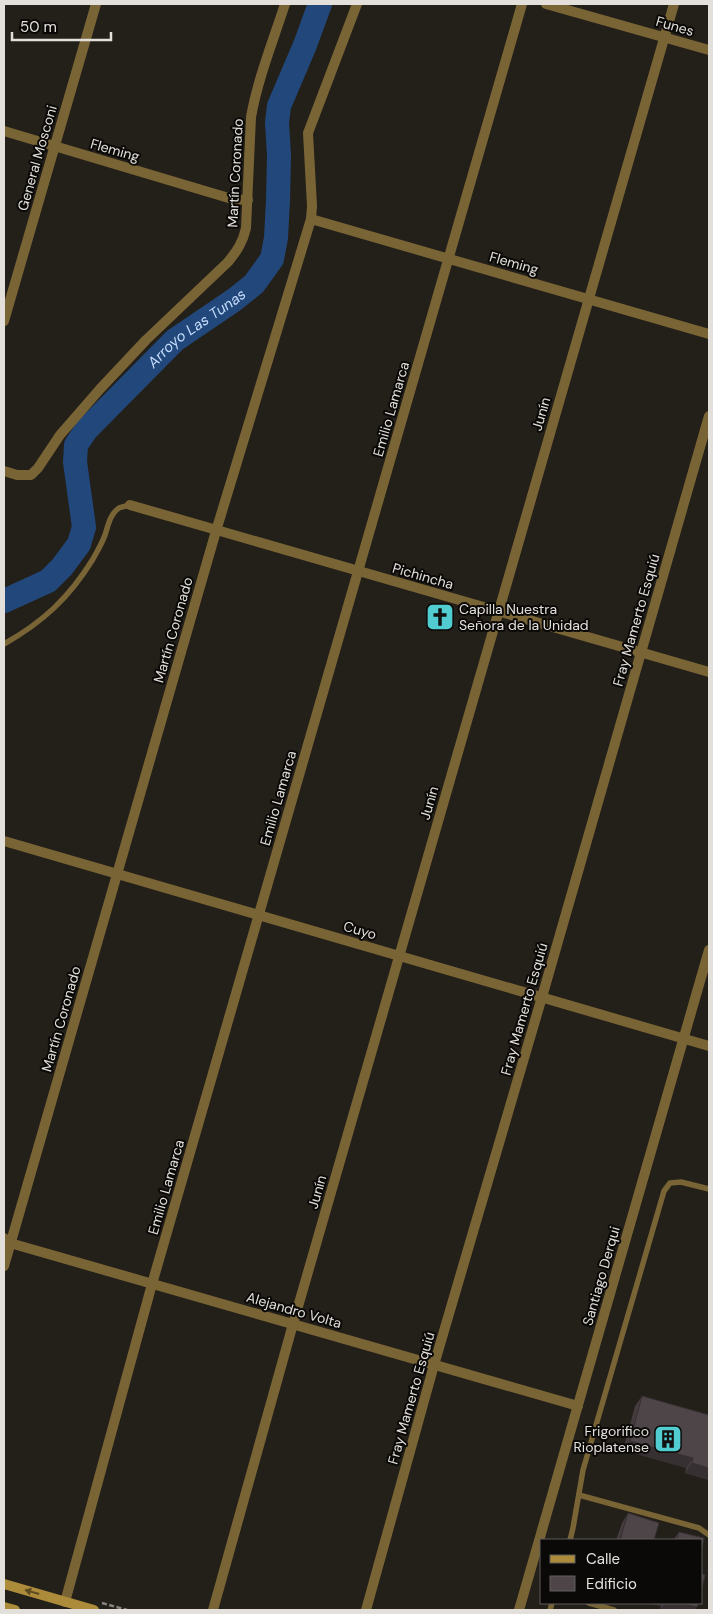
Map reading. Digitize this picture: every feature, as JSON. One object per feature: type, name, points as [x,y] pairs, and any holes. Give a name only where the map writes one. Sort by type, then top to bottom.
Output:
[{"type":"main road","points":[[4,1584],[94,1610]]},
{"type":"main road","points":[[4,1607],[15,1610]]},
{"type":"street","name":"General Mosconi","points":[[4,321],[96,4]]},
{"type":"street","name":"Martín Coronado","points":[[4,471],[17,475],[31,475],[60,436],[100,389],[146,340],[228,262],[238,250],[244,238],[246,228],[251,117],[254,101],[257,86],[285,4]]},
{"type":"street","name":"Martín Coronado","points":[[4,1266],[7,1240],[117,874],[216,531],[311,219],[308,133],[357,4]]},
{"type":"street","name":"Emilio Lamarca","points":[[65,1602],[152,1284],[522,4]]},
{"type":"street","name":"Funes","points":[[546,4],[709,50]]},
{"type":"street","name":"Junín","points":[[213,1610],[674,4]]},
{"type":"street","name":"Fleming","points":[[4,131],[232,198],[248,200]]},
{"type":"street","name":"Fleming","points":[[311,219],[709,334]]},
{"type":"street","name":"Fray Mamerto Esquiú","points":[[366,1610],[434,1365],[709,416]]},
{"type":"street","name":"Pichincha","points":[[130,505],[709,672]]},
{"type":"street","name":"Cuyo","points":[[4,841],[709,1046]]},
{"type":"street","name":"Santiago Derqui","points":[[519,1610],[709,950]]},
{"type":"street","name":"Alejandro Volta","points":[[7,1240],[152,1284],[578,1406]]},
{"type":"lane","points":[[4,644],[38,623],[64,598],[93,558],[115,512],[120,508],[130,505]]},
{"type":"lane","points":[[570,1539],[583,1470],[664,1191],[670,1183],[681,1182],[709,1190]]},
{"type":"lane","points":[[579,1495],[699,1528],[709,1535]]},
{"type":"lane","points":[[593,1604],[614,1610]]},
{"type":"building","name":"Frigorifico Rioplatense","points":[[642,1396],[709,1415],[709,1468],[692,1463],[693,1458],[630,1441]]},
{"type":"building","points":[[628,1513],[659,1523],[654,1539],[620,1539]]},
{"type":"building","points":[[679,1532],[704,1538],[703,1542],[703,1539],[677,1539]]},
{"type":"building","points":[[684,1604],[698,1604],[697,1607]]},
{"type":"waterway","name":"Arroyo Las Tunas","points":[[4,601],[48,581],[62,567],[79,544],[84,527],[75,462],[76,445],[87,429],[175,340],[254,284],[272,259],[276,238],[278,200],[279,155],[277,123],[279,106],[320,4]]},
{"type":"place","name":"Capilla Nuestra Señora de la Unidad","points":[[440,617]]},
{"type":"place","name":"Frigorifico Rioplatense","points":[[668,1439]]}]
